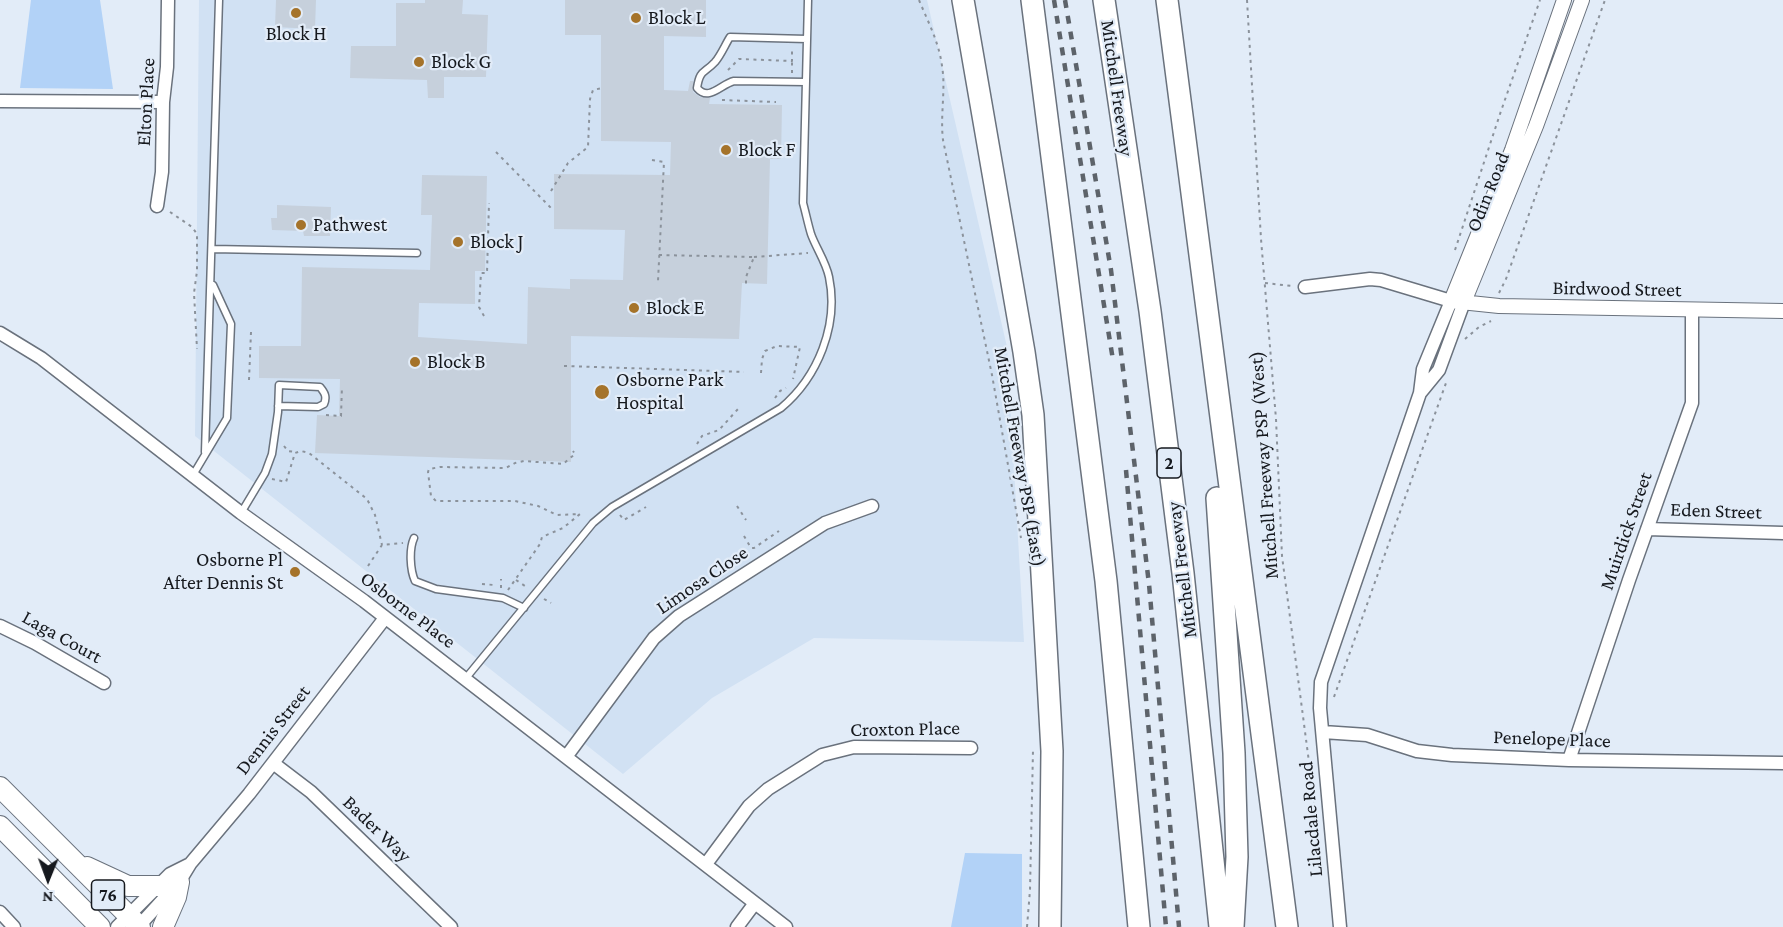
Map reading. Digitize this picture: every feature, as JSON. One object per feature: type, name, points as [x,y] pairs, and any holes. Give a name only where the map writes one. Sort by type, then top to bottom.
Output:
[{"type":"highway","points":[[963,0],[1033,414],[1052,751],[1050,927]]},
{"type":"highway","points":[[1032,0],[1106,580],[1139,927]]},
{"type":"highway","name":"Mitchell Freeway","points":[[1104,0],[1150,312],[1183,573],[1220,927]]},
{"type":"highway","points":[[1167,0],[1287,927]]},
{"type":"highway","points":[[1204,297],[1234,753],[1237,857],[1233,927]]},
{"type":"highway","name":"76","points":[[0,787],[76,863],[132,925]]},
{"type":"highway","name":"76","points":[[0,826],[100,927]]},
{"type":"highway","points":[[76,863],[128,886],[159,886]]},
{"type":"highway","points":[[163,927],[176,897],[179,882]]},
{"type":"street","name":"Elton Place","points":[[157,206],[162,172],[168,0]]},
{"type":"street","name":"Odin Road","points":[[1326,706],[1321,682],[1420,393],[1439,370],[1457,302],[1564,0]]},
{"type":"street","name":"Odin Road","points":[[1457,302],[1536,126],[1582,0]]},
{"type":"street","points":[[0,101],[163,102]]},
{"type":"street","points":[[1305,287],[1370,279],[1381,280],[1457,302]]},
{"type":"street","name":"Birdwood Street","points":[[1457,302],[1499,306],[1783,311]]},
{"type":"street","name":"Muirdick Street","points":[[1569,760],[1692,403],[1692,310]]},
{"type":"street","name":"Osborne Place","points":[[0,333],[41,358],[241,513],[466,678],[786,927]]},
{"type":"street","name":"Limosa Close","points":[[566,757],[654,638],[667,625],[825,523],[872,506]]},
{"type":"street","name":"Eden Street","points":[[1647,529],[1783,533]]},
{"type":"street","name":"Dennis Street","points":[[132,925],[179,882],[190,864],[273,763],[385,618]]},
{"type":"street","name":"Laga Court","points":[[0,626],[35,643],[104,683]]},
{"type":"street","name":"Lilacdale Road","points":[[1326,706],[1323,732],[1341,927]]},
{"type":"street","name":"Penelope Place","points":[[1323,732],[1367,735],[1418,751],[1452,755],[1569,760],[1783,763]]},
{"type":"street","name":"Croxton Place","points":[[706,864],[749,806],[768,789],[822,755],[854,747],[971,748]]},
{"type":"street","name":"Bader Way","points":[[273,763],[310,792],[451,927]]},
{"type":"street","name":"Dennis Street","points":[[132,925],[170,874],[190,864]]},
{"type":"street","points":[[737,927],[754,903]]},
{"type":"street","points":[[0,912],[14,927]]},
{"type":"lane","points":[[206,452],[219,0]]},
{"type":"lane","points":[[466,678],[593,523],[612,507],[781,408],[796,396],[822,352],[832,316],[829,276],[811,233],[803,203],[808,0]]},
{"type":"lane","points":[[806,82],[734,81],[728,82],[717,91],[706,94],[697,88],[701,72],[717,60],[730,36],[807,39]]},
{"type":"lane","points":[[213,249],[417,253]]},
{"type":"lane","points":[[193,475],[224,425],[228,411],[231,324],[212,282]]},
{"type":"lane","points":[[241,513],[265,473],[272,454],[279,385],[320,387],[326,398],[324,404],[318,407],[278,406]]},
{"type":"lane","points":[[413,540],[412,570],[416,581],[435,589],[503,598],[524,608]]},
{"type":"path","name":"Mitchell Freeway PSP (East)","points":[[919,0],[936,37],[942,68],[941,124],[992,375],[1022,546]]},
{"type":"path","name":"Mitchell Freeway PSP (West)","points":[[1247,0],[1276,418],[1282,556],[1315,813]]},
{"type":"path","points":[[1455,251],[1540,0]]},
{"type":"path","points":[[1499,293],[1605,0]]},
{"type":"path","points":[[792,47],[792,76]]},
{"type":"path","points":[[728,70],[739,59],[792,61]]},
{"type":"path","points":[[551,191],[568,163],[588,147],[590,99],[593,90],[602,88]]},
{"type":"path","points":[[717,97],[729,101],[776,102]]},
{"type":"path","points":[[496,152],[550,208]]},
{"type":"path","points":[[652,160],[664,162],[658,281]]},
{"type":"path","points":[[484,316],[479,307],[481,273],[487,273],[489,204]]},
{"type":"path","points":[[157,206],[175,215],[192,227],[197,234],[197,272],[194,293],[197,355]]},
{"type":"path","points":[[659,255],[754,257],[819,252]]},
{"type":"path","points":[[746,284],[746,276],[754,257]]},
{"type":"path","points":[[1265,283],[1305,287]]},
{"type":"path","points":[[1462,343],[1479,327],[1491,321]]},
{"type":"path","points":[[249,380],[251,332]]},
{"type":"path","points":[[761,372],[765,351],[777,346],[800,347],[795,376],[773,400]]},
{"type":"path","points":[[564,366],[744,372]]},
{"type":"path","points":[[1326,706],[1449,376]]},
{"type":"path","points":[[696,446],[699,439],[719,430],[741,408]]},
{"type":"path","points":[[283,442],[288,451],[309,453],[367,499],[375,514],[382,545],[368,566]]},
{"type":"path","points":[[508,590],[540,544],[542,537],[563,528],[580,514],[557,515],[538,506],[515,501],[436,501],[431,496],[428,471],[440,467],[506,468],[514,462],[563,464],[573,457],[575,454],[573,451]]},
{"type":"path","points":[[268,482],[269,479],[286,482],[288,480],[296,452]]},
{"type":"path","points":[[737,506],[746,520]]},
{"type":"path","points":[[618,513],[624,520],[646,507]]},
{"type":"path","points":[[744,536],[751,548],[754,548],[779,531]]},
{"type":"path","points":[[382,545],[413,540]]},
{"type":"path","points":[[501,579],[501,588]]},
{"type":"path","points":[[516,580],[530,590]]},
{"type":"path","points":[[541,597],[551,603]]},
{"type":"path","points":[[1027,927],[1033,751]]},
{"type":"shaded area","points":[[31,0],[100,0],[113,89],[20,88]]},
{"type":"shaded area","name":"Osborne Park Hospital","points":[[199,0],[927,0],[1007,347],[1024,642],[814,638],[712,698],[623,774],[195,436]]},
{"type":"shaded area","points":[[965,853],[1022,854],[1022,927],[951,927]]},
{"type":"building","name":"Block H","points":[[276,0],[316,0],[315,29],[275,27]]},
{"type":"building","name":"Block G","points":[[425,0],[463,0],[462,14],[488,15],[486,77],[444,77],[444,98],[428,98],[427,80],[350,78],[351,46],[396,46],[396,3],[425,3]]},
{"type":"building","points":[[565,0],[706,0],[706,37],[664,36],[664,90],[688,91],[690,81],[693,81],[693,92],[700,97],[710,98],[709,104],[782,105],[781,159],[770,159],[767,284],[742,283],[739,339],[571,336],[571,462],[315,453],[317,415],[339,416],[340,379],[259,378],[259,346],[301,346],[302,267],[430,270],[432,215],[421,215],[422,175],[487,176],[485,271],[475,271],[475,304],[419,303],[418,337],[527,344],[528,287],[570,289],[570,279],[623,280],[625,230],[554,229],[554,174],[670,175],[671,142],[601,141],[601,35],[565,35]]},
{"type":"building","name":"Pathwest","points":[[277,205],[331,207],[330,236],[304,236],[303,231],[272,230],[271,218],[277,218]]},
{"type":"railway","points":[[1054,0],[1113,360]]},
{"type":"railway","points":[[1065,0],[1111,270],[1149,584],[1179,927]]},
{"type":"railway","points":[[1126,470],[1166,927]]},
{"type":"place","name":"Block H","points":[[296,13]]},
{"type":"place","name":"Block L","points":[[636,18]]},
{"type":"place","name":"Block G","points":[[419,62]]},
{"type":"place","name":"Block F","points":[[726,150]]},
{"type":"place","name":"Pathwest","points":[[301,225]]},
{"type":"place","name":"Block J","points":[[458,242]]},
{"type":"place","name":"Block E","points":[[634,308]]},
{"type":"place","name":"Block B","points":[[415,362]]},
{"type":"place","name":"Osborne Park Hospital","points":[[602,392]]},
{"type":"place","name":"Osborne Pl After Dennis St","points":[[295,572]]}]
